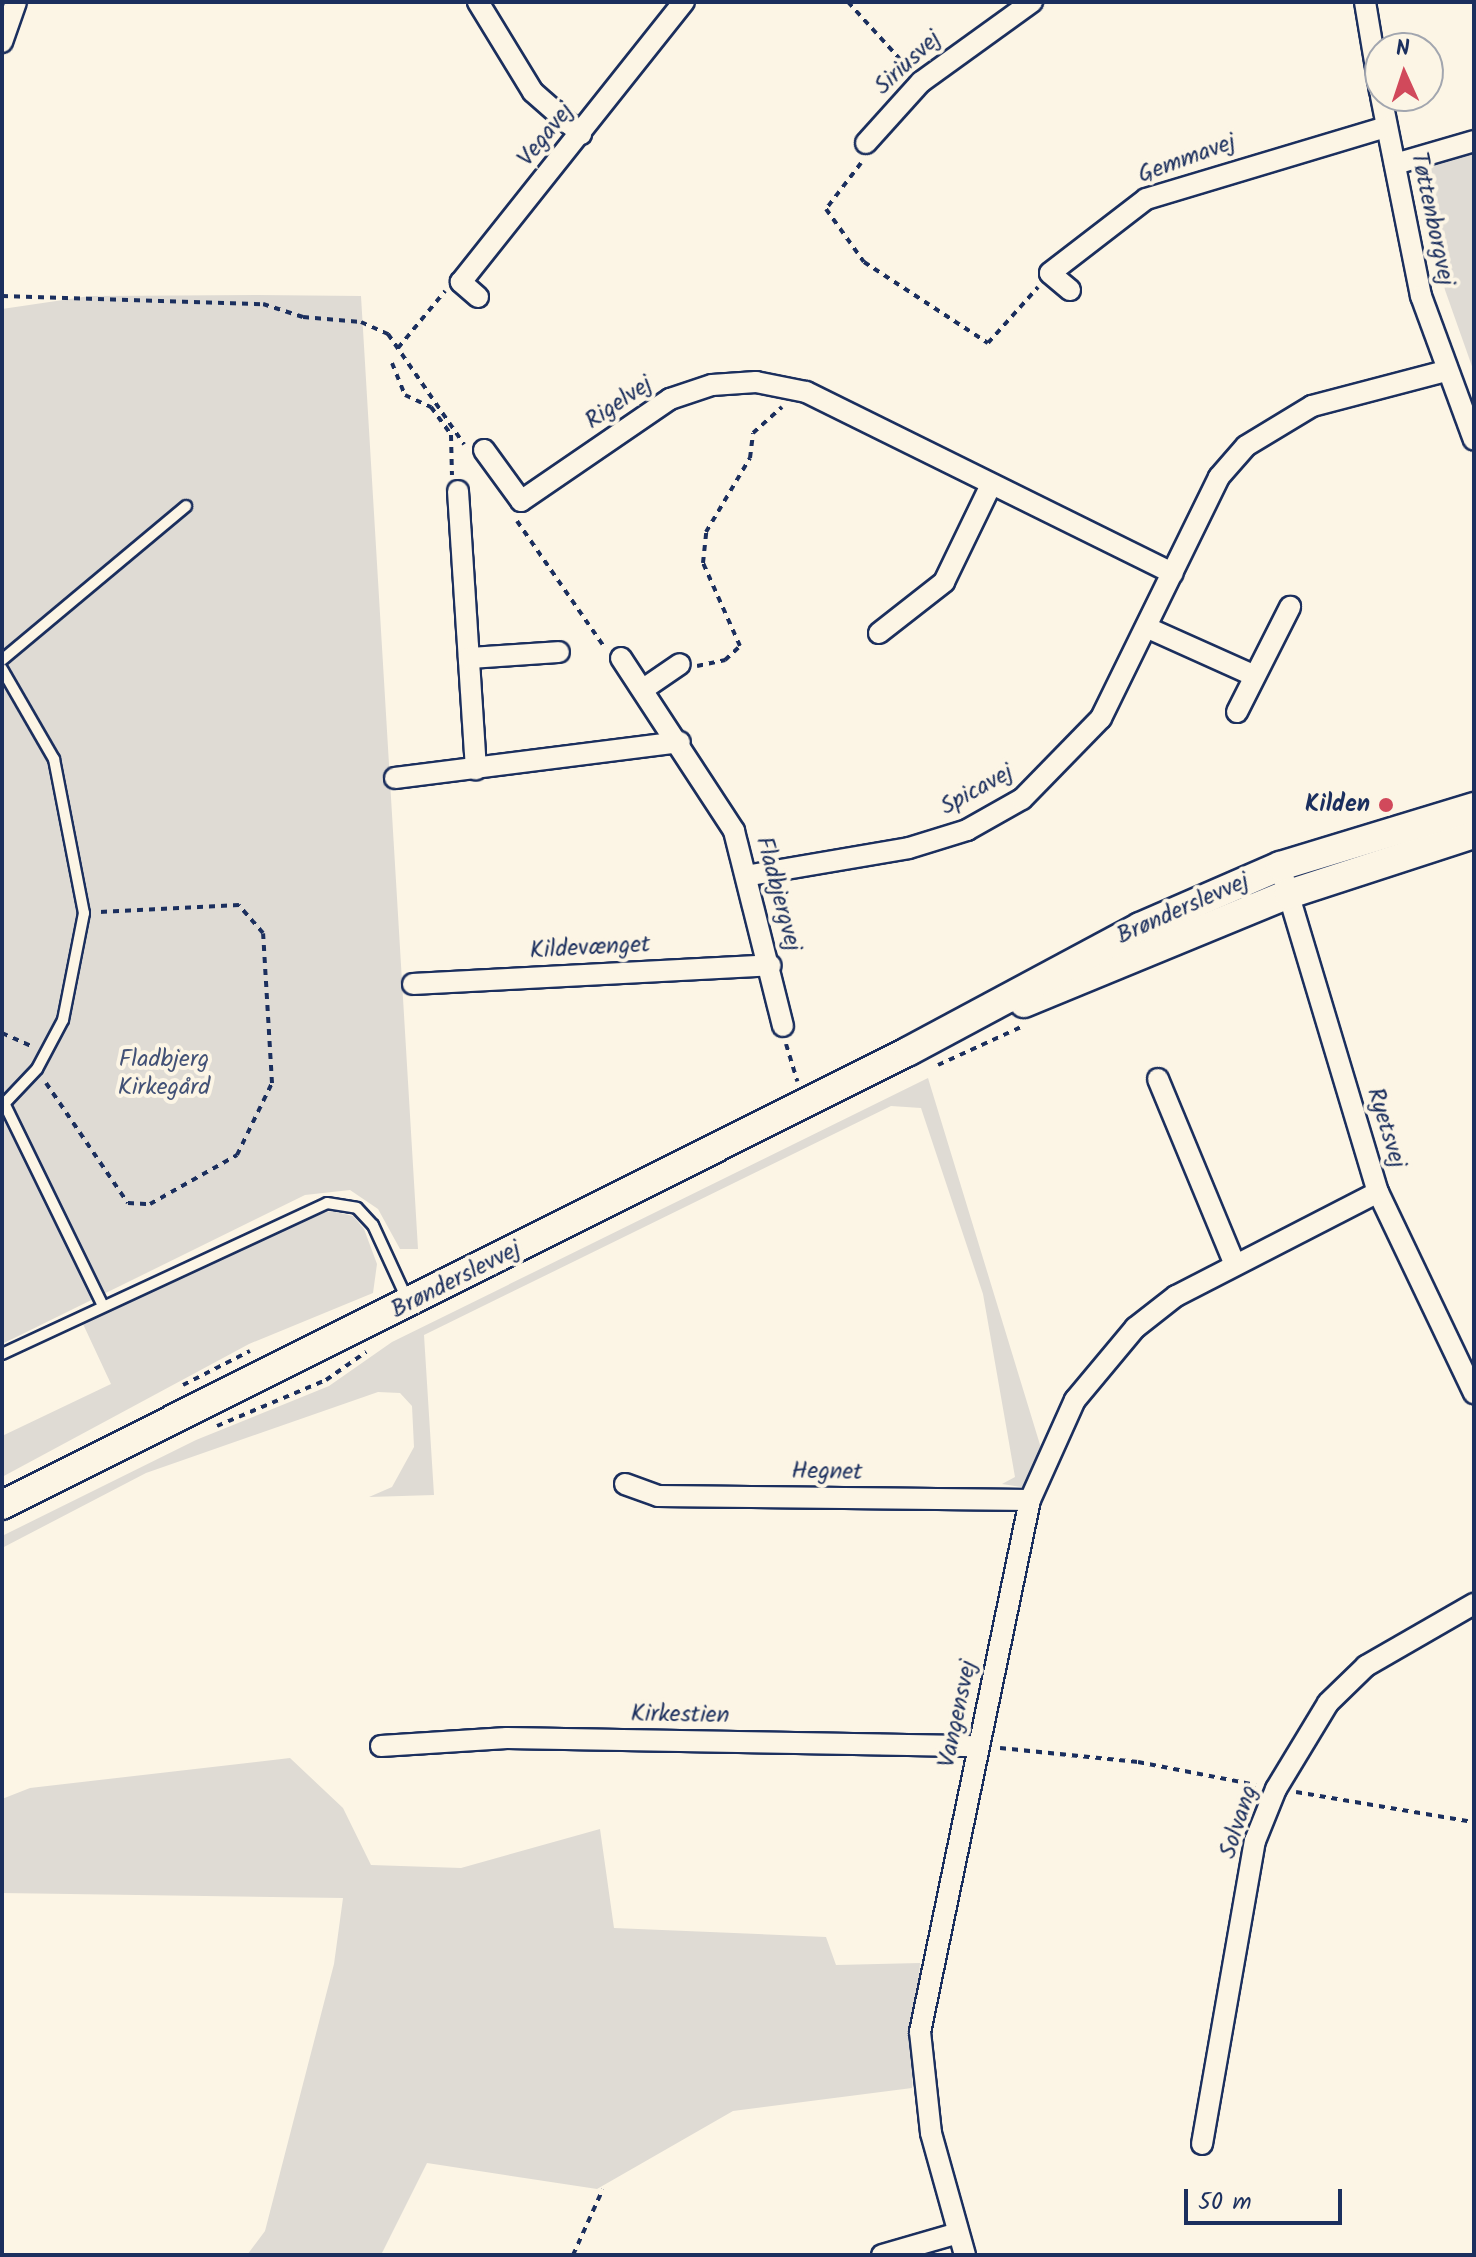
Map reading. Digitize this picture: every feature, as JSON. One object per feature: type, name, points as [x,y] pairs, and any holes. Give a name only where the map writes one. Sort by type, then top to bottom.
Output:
[{"type":"main road","name":"Brønderslevvej","points":[[2,1505],[409,1304],[909,1051],[1066,963],[1280,866],[1474,807]]},
{"type":"main road","name":"Brønderslevvej","points":[[909,1051],[1289,894],[1474,834]]},
{"type":"street","points":[[2,42],[16,2]]},
{"type":"street","points":[[478,2],[533,92],[581,134]]},
{"type":"street","name":"Vegavej","points":[[461,282],[684,2]]},
{"type":"street","name":"Siriusvej","points":[[866,143],[921,82],[1032,2]]},
{"type":"street","name":"Tøttenborgvej","points":[[1365,2],[1370,32]]},
{"type":"street","name":"Tøttenborgvej","points":[[1383,112],[1445,371],[1474,440]]},
{"type":"street","name":"Gemmavej","points":[[1050,273],[1146,199],[1386,127]]},
{"type":"street","points":[[1395,164],[1474,141]]},
{"type":"street","points":[[1050,273],[1070,290]]},
{"type":"street","points":[[461,282],[478,297]]},
{"type":"street","name":"Spicavej","points":[[751,875],[909,848],[967,830],[1022,799],[1101,718],[1148,628],[1219,477],[1277,422],[1445,371]]},
{"type":"street","name":"Rigelvej","points":[[479,454],[521,501],[670,399],[712,385],[790,389],[1173,573]]},
{"type":"street","points":[[879,633],[944,582],[990,487]]},
{"type":"street","points":[[458,491],[476,769]]},
{"type":"street","points":[[1237,712],[1290,607]]},
{"type":"street","points":[[1148,628],[1255,676]]},
{"type":"street","points":[[469,658],[559,652]]},
{"type":"street","name":"Fladbjergvej","points":[[621,658],[645,688],[734,831],[751,875],[783,1026]]},
{"type":"street","points":[[645,688],[680,664]]},
{"type":"street","points":[[395,778],[680,742]]},
{"type":"street","name":"Ryetsvej","points":[[1280,866],[1378,1192],[1474,1393]]},
{"type":"street","name":"Kildevænget","points":[[413,984],[770,965]]},
{"type":"street","points":[[1158,1079],[1235,1265]]},
{"type":"street","name":"Vangensvej","points":[[965,2255],[931,2133],[920,2032],[1030,1500],[1055,1436],[1102,1363],[1176,1296],[1378,1192]]},
{"type":"street","name":"Hegnet","points":[[625,1484],[658,1496],[1030,1500]]},
{"type":"street","name":"Solvang","points":[[1202,2144],[1255,1841],[1276,1789],[1328,1703],[1366,1666],[1474,1604]]},
{"type":"street","name":"Kirkestien","points":[[381,1746],[507,1738],[978,1746]]},
{"type":"street","points":[[882,2255],[958,2233]]},
{"type":"lane","points":[[2,660],[186,506]]},
{"type":"lane","points":[[2,669],[54,759],[84,913],[63,1020],[37,1069],[3,1105],[102,1304]]},
{"type":"lane","points":[[2,1354],[102,1304],[327,1203],[357,1208],[373,1225],[409,1304]]},
{"type":"path","points":[[848,2],[921,82]]},
{"type":"path","points":[[866,143],[865,157],[826,209],[864,262],[988,343],[1050,273]]},
{"type":"path","points":[[398,348],[447,288],[461,282]]},
{"type":"path","points":[[2,296],[263,304],[303,317],[361,322],[398,348],[479,454]]},
{"type":"path","points":[[392,363],[405,395],[431,407],[451,435],[458,491]]},
{"type":"path","points":[[680,664],[725,660],[740,646],[703,563],[706,532],[750,458],[753,433],[788,403],[790,389]]},
{"type":"path","points":[[508,507],[612,659],[621,658]]},
{"type":"path","points":[[37,1069],[128,1203],[139,1204],[237,1155],[272,1083],[263,933],[239,905],[84,913]]},
{"type":"path","points":[[935,1067],[1031,1022]]},
{"type":"path","points":[[783,1026],[799,1087]]},
{"type":"path","points":[[2,1033],[46,1052]]},
{"type":"path","points":[[207,1430],[326,1380],[377,1344]]},
{"type":"path","points":[[978,1746],[1138,1762],[1474,1822]]},
{"type":"path","points":[[573,2255],[603,2189]]},
{"type":"green space","points":[[1474,151],[1474,372],[1445,290],[1418,166]]},
{"type":"green space","name":"Fladbjerg Kirkegård","points":[[90,296],[361,296],[418,1249],[400,1249],[378,1209],[350,1190],[305,1195],[2,1344],[2,309]]},
{"type":"green space","points":[[928,1078],[1041,1448],[1027,1488],[1002,1484],[1015,1477],[983,1294],[921,1108],[891,1106],[424,1335],[434,1495],[369,1497],[392,1487],[414,1447],[412,1406],[400,1393],[378,1392],[146,1473],[2,1548],[2,1536],[196,1440],[329,1386],[392,1342]]},
{"type":"green space","points":[[331,1211],[353,1216],[364,1229],[377,1264],[373,1293],[249,1344],[2,1477],[2,1436],[111,1384],[83,1324],[294,1221]]},
{"type":"green space","points":[[290,1758],[343,1808],[371,1865],[461,1868],[600,1829],[614,1928],[826,1937],[836,1965],[920,1963],[912,2088],[733,2111],[597,2189],[427,2163],[381,2255],[247,2255],[265,2231],[334,1964],[343,1898],[2,1893],[2,1799],[30,1788]]},
{"type":"place","name":"Kilden","points":[[1386,805]]}]
